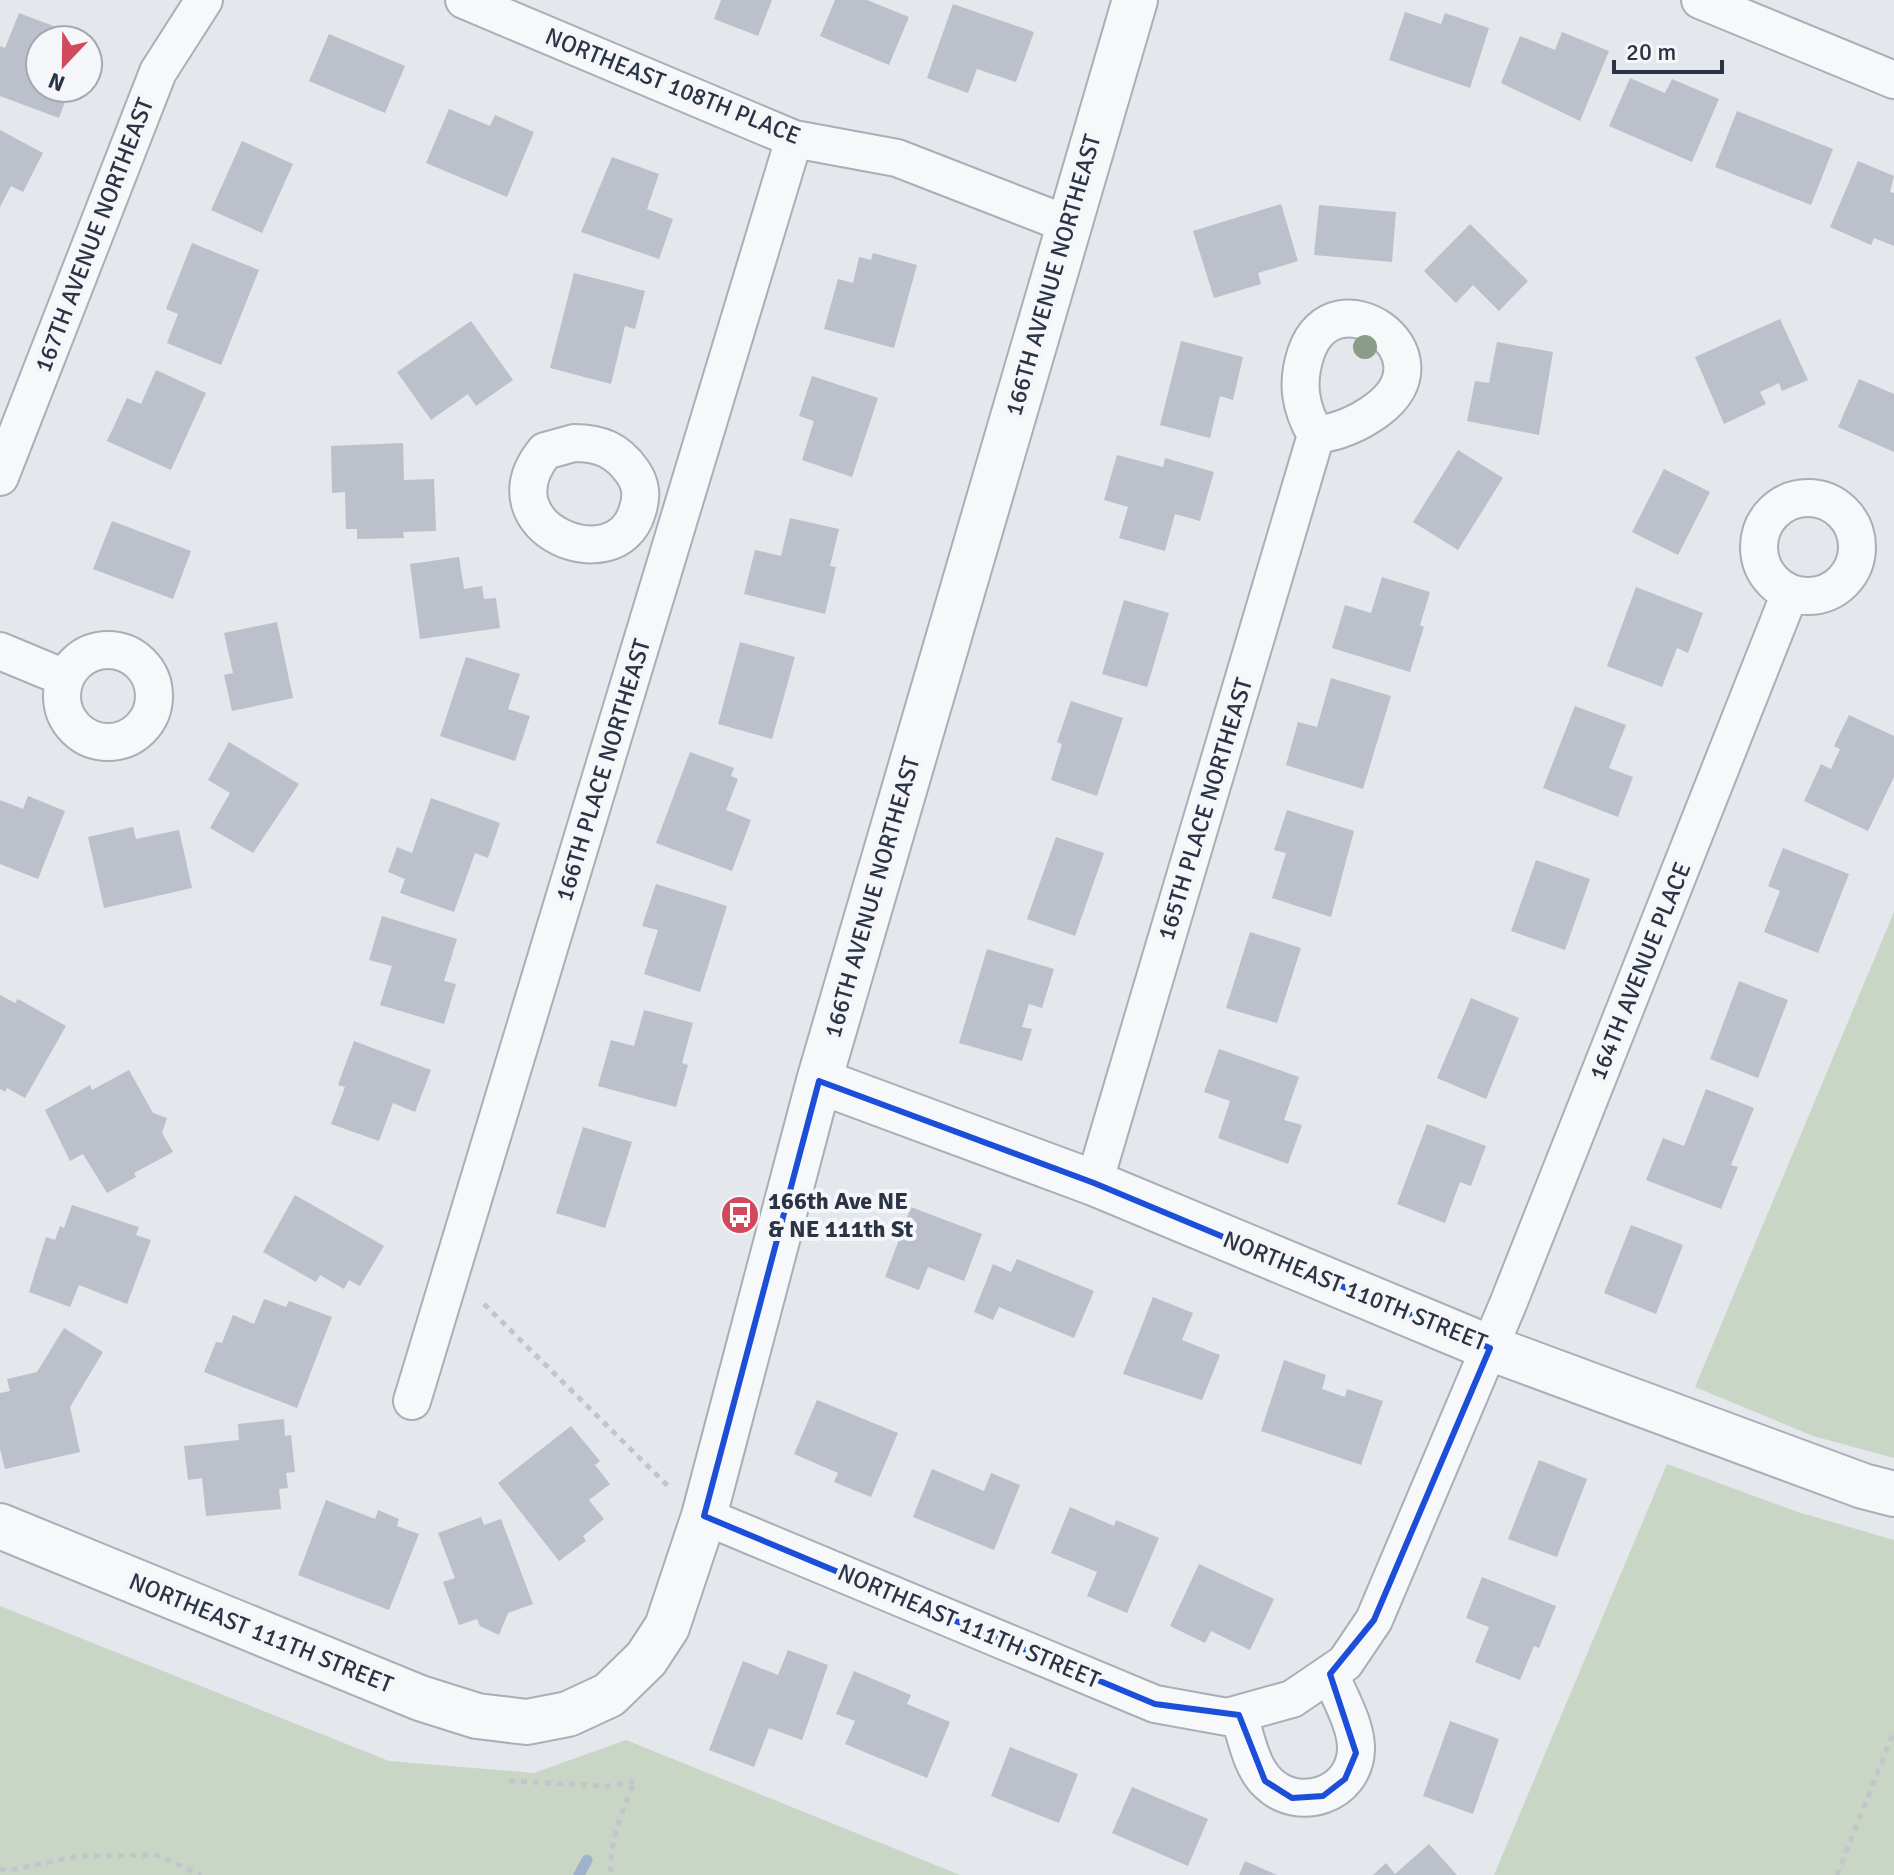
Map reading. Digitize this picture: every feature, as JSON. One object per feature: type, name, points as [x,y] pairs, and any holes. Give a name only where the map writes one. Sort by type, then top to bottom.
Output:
[{"type":"street","name":"167TH AVENUE NORTHEAST","points":[[0,477],[158,72],[204,0]]},
{"type":"street","name":"NORTHEAST 108TH PLACE","points":[[464,0],[794,139],[897,158],[1067,224]]},
{"type":"street","name":"166TH AVENUE NORTHEAST","points":[[527,1722],[568,1714],[609,1695],[646,1659],[667,1627],[704,1516],[819,1081],[1067,224],[1135,0]]},
{"type":"street","points":[[1700,0],[1894,80]]},
{"type":"street","name":"166TH PLACE NORTHEAST","points":[[412,1401],[794,139]]},
{"type":"street","name":"165TH PLACE NORTHEAST","points":[[1094,1183],[1316,435]]},
{"type":"street","points":[[637,511],[676,525]]},
{"type":"street","name":"164TH AVENUE PLACE","points":[[1330,1674],[1345,1663],[1374,1620],[1490,1348],[1790,593]]},
{"type":"street","points":[[0,651],[65,678]]},
{"type":"street","name":"NORTHEAST 110TH STREET","points":[[819,1081],[1094,1183],[1490,1348],[1863,1486],[1894,1494]]},
{"type":"street","name":"NORTHEAST 111TH STREET","points":[[704,1516],[1155,1704],[1188,1713],[1227,1717],[1239,1715],[1292,1699],[1330,1674]]},
{"type":"street","name":"NORTHEAST 111TH STREET","points":[[0,1526],[420,1698],[477,1716],[527,1722]]},
{"type":"street","points":[[1239,1715],[1265,1781],[1292,1798],[1323,1796],[1345,1779],[1356,1753],[1356,1739],[1330,1674]]},
{"type":"path","points":[[484,1304],[669,1487]]},
{"type":"path","points":[[1837,1875],[1894,1731]]},
{"type":"path","points":[[509,1781],[607,1786],[635,1781],[622,1812],[610,1864],[611,1875]]},
{"type":"path","points":[[0,1869],[6,1871],[79,1856],[157,1855],[201,1875]]},
{"type":"highlighted area","points":[[819,1081],[1094,1183],[1490,1348],[1374,1620],[1330,1674],[1356,1753],[1345,1779],[1323,1796],[1292,1798],[1265,1781],[1239,1715],[1155,1704],[704,1516]]},
{"type":"green space","points":[[1894,912],[1894,1458],[1813,1436],[1695,1387]]},
{"type":"green space","points":[[1667,1464],[1798,1512],[1894,1540],[1894,1875],[1494,1875]]},
{"type":"green space","points":[[0,1606],[389,1761],[534,1773],[626,1740],[960,1875],[0,1875]]},
{"type":"building","points":[[721,0],[772,0],[758,36],[714,19]]},
{"type":"building","points":[[835,0],[867,0],[909,17],[889,65],[820,36]]},
{"type":"building","points":[[953,4],[1034,32],[1016,82],[977,69],[968,93],[927,78]]},
{"type":"building","points":[[1405,12],[1441,24],[1445,13],[1489,28],[1470,88],[1389,60]]},
{"type":"building","points":[[19,13],[48,24],[24,24],[24,104],[64,104],[59,118],[0,96],[0,46],[5,48]]},
{"type":"building","points":[[1562,32],[1609,51],[1580,121],[1501,83],[1520,36],[1555,50]]},
{"type":"building","points":[[329,34],[405,66],[385,113],[309,81]]},
{"type":"building","points":[[1630,78],[1665,93],[1672,79],[1719,99],[1692,162],[1609,126]]},
{"type":"building","points":[[449,109],[490,126],[495,115],[534,132],[507,197],[426,163]]},
{"type":"building","points":[[1737,111],[1833,149],[1811,205],[1715,167]]},
{"type":"building","points":[[0,130],[43,153],[23,192],[11,186],[0,207]]},
{"type":"building","points":[[242,141],[293,164],[262,233],[211,210]]},
{"type":"building","points":[[612,157],[659,174],[647,209],[673,219],[659,259],[581,232]]},
{"type":"building","points":[[1858,161],[1894,176],[1890,192],[1894,193],[1894,246],[1874,238],[1871,245],[1830,227]]},
{"type":"building","points":[[1281,204],[1298,261],[1258,273],[1261,284],[1214,298],[1193,231]]},
{"type":"building","points":[[1319,205],[1396,212],[1392,262],[1314,255]]},
{"type":"building","points":[[1470,224],[1528,281],[1499,311],[1473,285],[1456,303],[1424,271]]},
{"type":"building","points":[[192,243],[259,270],[221,365],[167,343],[178,314],[166,309]]},
{"type":"building","points":[[873,253],[917,265],[894,348],[824,329],[838,279],[853,283],[859,257],[871,260]]},
{"type":"building","points":[[574,273],[645,291],[635,329],[625,326],[611,384],[550,368]]},
{"type":"building","points":[[1780,319],[1808,380],[1782,391],[1779,383],[1760,392],[1766,404],[1724,424],[1695,357]]},
{"type":"building","points":[[471,321],[513,380],[476,406],[468,394],[431,420],[397,372]]},
{"type":"building","points":[[1181,341],[1243,357],[1233,400],[1220,396],[1210,438],[1160,425]]},
{"type":"building","points":[[1497,342],[1553,352],[1539,435],[1467,421],[1475,381],[1489,383]]},
{"type":"building","points":[[156,370],[206,393],[171,470],[107,441],[127,398],[141,404]]},
{"type":"building","points":[[812,376],[878,398],[852,477],[802,460],[814,421],[799,416]]},
{"type":"building","points":[[1859,379],[1894,394],[1894,452],[1838,427]]},
{"type":"building","points":[[403,443],[404,480],[434,479],[436,531],[403,532],[404,538],[357,539],[357,529],[346,529],[345,492],[332,493],[331,446]]},
{"type":"building","points":[[1458,450],[1503,478],[1458,550],[1413,522]]},
{"type":"building","points":[[1117,455],[1163,467],[1165,458],[1214,472],[1200,521],[1175,514],[1165,551],[1119,538],[1128,507],[1104,500]]},
{"type":"building","points":[[1664,469],[1710,492],[1678,555],[1632,532]]},
{"type":"building","points":[[790,518],[839,529],[830,566],[836,567],[825,614],[744,594],[755,550],[781,556]]},
{"type":"building","points":[[112,521],[191,551],[173,599],[93,569]]},
{"type":"building","points":[[459,557],[464,589],[482,586],[484,599],[496,598],[500,628],[420,639],[410,564]]},
{"type":"building","points":[[1382,577],[1430,592],[1420,625],[1424,627],[1410,672],[1332,648],[1345,605],[1371,613]]},
{"type":"building","points":[[1636,587],[1703,613],[1688,653],[1677,648],[1662,687],[1607,666]]},
{"type":"building","points":[[1124,600],[1169,613],[1147,687],[1102,674]]},
{"type":"building","points":[[277,622],[293,698],[232,711],[224,675],[233,673],[224,633]]},
{"type":"building","points":[[740,642],[795,657],[772,739],[718,724]]},
{"type":"building","points":[[466,657],[520,674],[508,709],[530,716],[515,761],[440,736]]},
{"type":"building","points":[[1331,678],[1391,696],[1363,789],[1286,765],[1298,722],[1317,727]]},
{"type":"building","points":[[1071,701],[1123,718],[1097,796],[1051,780],[1062,744],[1057,742]]},
{"type":"building","points":[[1575,706],[1626,725],[1609,768],[1633,777],[1618,817],[1543,788]]},
{"type":"building","points":[[1849,715],[1894,736],[1894,777],[1868,831],[1804,801],[1821,764],[1831,769],[1840,749],[1834,746]]},
{"type":"building","points":[[229,742],[299,784],[253,853],[210,828],[230,793],[208,780]]},
{"type":"building","points":[[690,752],[734,768],[731,776],[738,779],[726,810],[751,820],[732,871],[656,843]]},
{"type":"building","points":[[28,796],[65,811],[38,879],[0,864],[0,800],[23,809]]},
{"type":"building","points":[[431,798],[500,823],[488,858],[475,853],[454,912],[400,893],[405,879],[388,872],[397,847],[412,853]]},
{"type":"building","points":[[1287,810],[1354,831],[1331,917],[1272,898],[1286,853],[1274,850]]},
{"type":"building","points":[[133,827],[136,839],[179,830],[192,888],[104,908],[88,837]]},
{"type":"building","points":[[1056,837],[1104,853],[1075,936],[1027,919]]},
{"type":"building","points":[[1783,848],[1849,874],[1818,953],[1764,932],[1780,891],[1768,886]]},
{"type":"building","points":[[1536,860],[1590,879],[1565,950],[1511,931]]},
{"type":"building","points":[[656,884],[727,906],[700,992],[644,974],[658,930],[642,926]]},
{"type":"building","points":[[382,916],[457,939],[444,981],[456,984],[444,1024],[380,1005],[392,966],[369,960]]},
{"type":"building","points":[[1250,932],[1301,948],[1277,1023],[1226,1008]]},
{"type":"building","points":[[987,949],[1054,969],[1042,1008],[1029,1004],[1022,1027],[1032,1029],[1022,1061],[959,1043]]},
{"type":"building","points":[[1739,981],[1788,1000],[1758,1078],[1710,1059]]},
{"type":"building","points":[[0,995],[15,1003],[18,999],[66,1026],[25,1098],[7,1088],[5,1092],[0,1089]]},
{"type":"building","points":[[1471,998],[1519,1018],[1486,1099],[1437,1078]]},
{"type":"building","points":[[644,1010],[693,1023],[682,1063],[688,1065],[676,1107],[598,1086],[611,1040],[634,1046]]},
{"type":"building","points":[[354,1041],[431,1070],[415,1112],[393,1103],[379,1141],[331,1124],[345,1087],[338,1085]]},
{"type":"building","points":[[1219,1049],[1299,1077],[1284,1120],[1302,1125],[1288,1164],[1218,1138],[1230,1101],[1204,1092]]},
{"type":"building","points":[[129,1070],[153,1113],[167,1118],[162,1133],[173,1152],[134,1173],[136,1177],[107,1193],[83,1154],[70,1161],[45,1110],[90,1085],[92,1090]]},
{"type":"building","points":[[1706,1089],[1754,1108],[1731,1165],[1738,1167],[1721,1209],[1646,1180],[1663,1138],[1684,1146]]},
{"type":"building","points":[[1427,1124],[1486,1146],[1471,1186],[1460,1182],[1445,1223],[1397,1204]]},
{"type":"building","points":[[583,1127],[632,1142],[605,1228],[556,1213]]},
{"type":"building","points":[[295,1195],[384,1246],[360,1286],[349,1280],[344,1289],[320,1275],[316,1282],[263,1252]]},
{"type":"building","points":[[72,1205],[139,1227],[136,1235],[151,1240],[127,1304],[79,1285],[70,1307],[29,1292],[46,1237],[55,1240],[60,1226],[64,1228]]},
{"type":"building","points":[[911,1207],[982,1234],[964,1281],[928,1267],[919,1290],[885,1277]]},
{"type":"building","points":[[1631,1225],[1683,1245],[1656,1314],[1604,1293]]},
{"type":"building","points":[[1017,1259],[1094,1291],[1074,1338],[999,1307],[993,1320],[974,1312],[993,1264],[1011,1272]]},
{"type":"building","points":[[1153,1297],[1193,1313],[1182,1340],[1220,1355],[1202,1400],[1123,1374]]},
{"type":"building","points":[[264,1299],[286,1307],[289,1301],[332,1317],[297,1408],[204,1372],[216,1342],[222,1343],[233,1315],[254,1324]]},
{"type":"building","points":[[64,1328],[103,1352],[70,1407],[80,1452],[5,1469],[0,1449],[0,1393],[10,1391],[7,1379],[37,1372]]},
{"type":"building","points":[[1284,1360],[1326,1375],[1322,1389],[1345,1397],[1347,1389],[1383,1401],[1361,1465],[1261,1431]]},
{"type":"building","points":[[817,1400],[898,1433],[871,1497],[834,1482],[838,1473],[794,1454]]},
{"type":"building","points":[[284,1419],[285,1436],[291,1435],[295,1472],[286,1473],[288,1488],[279,1489],[281,1509],[206,1516],[202,1478],[188,1480],[184,1446],[239,1440],[238,1424]]},
{"type":"building","points":[[571,1426],[600,1461],[595,1465],[610,1484],[589,1500],[604,1519],[583,1536],[586,1541],[559,1561],[498,1483]]},
{"type":"building","points":[[1539,1460],[1587,1479],[1557,1557],[1508,1539]]},
{"type":"building","points":[[932,1469],[984,1491],[991,1473],[1020,1485],[994,1550],[913,1517]]},
{"type":"building","points":[[326,1500],[375,1519],[378,1510],[399,1519],[397,1526],[419,1534],[389,1610],[298,1575]]},
{"type":"building","points":[[1070,1507],[1114,1526],[1116,1520],[1159,1538],[1127,1613],[1087,1596],[1097,1572],[1051,1553]]},
{"type":"building","points":[[481,1517],[484,1525],[501,1519],[533,1604],[508,1613],[499,1635],[480,1626],[477,1619],[459,1625],[443,1582],[455,1578],[438,1533]]},
{"type":"building","points":[[1199,1564],[1274,1599],[1250,1650],[1211,1631],[1205,1643],[1170,1626]]},
{"type":"building","points":[[1482,1577],[1556,1606],[1539,1648],[1534,1646],[1520,1680],[1475,1662],[1489,1627],[1466,1618]]},
{"type":"building","points":[[788,1650],[828,1665],[802,1740],[769,1728],[754,1767],[709,1750],[743,1661],[778,1675]]},
{"type":"building","points":[[854,1671],[911,1695],[907,1704],[950,1722],[927,1778],[845,1744],[855,1721],[836,1714]]},
{"type":"building","points":[[1450,1721],[1499,1739],[1473,1814],[1423,1796]]},
{"type":"building","points":[[1010,1747],[1078,1774],[1059,1823],[991,1796]]},
{"type":"building","points":[[1132,1787],[1208,1819],[1188,1866],[1112,1833]]},
{"type":"building","points":[[1429,1844],[1457,1875],[1373,1875],[1386,1863],[1395,1874]]},
{"type":"building","points":[[1245,1861],[1277,1875],[1239,1875]]},
{"type":"waterway","points":[[579,1875],[587,1860]]},
{"type":"place","name":"166th Ave NE & NE 111th St","points":[[740,1215]]}]
